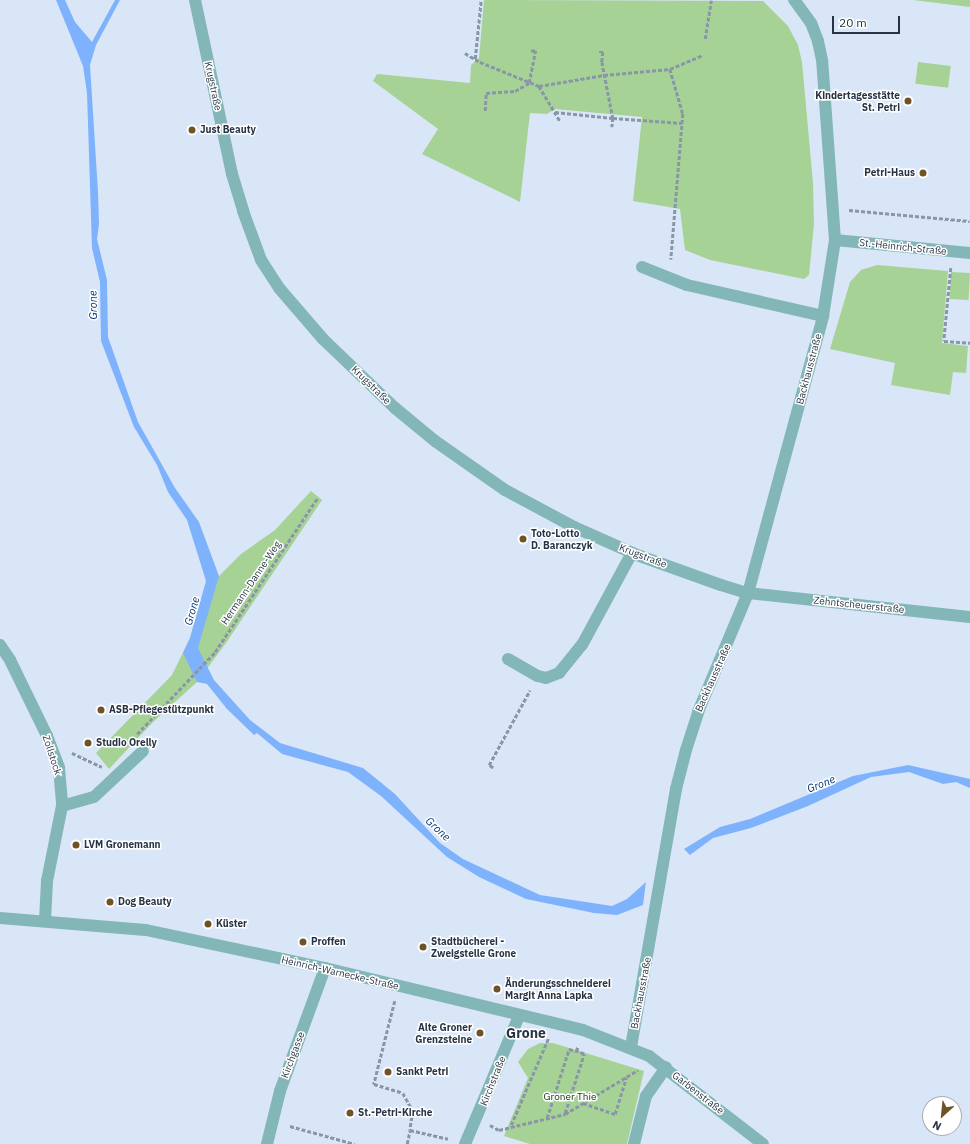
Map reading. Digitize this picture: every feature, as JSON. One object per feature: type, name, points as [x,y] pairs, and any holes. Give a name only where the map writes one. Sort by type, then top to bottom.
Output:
[{"type":"street","name":"Krugstraße","points":[[195,0],[243,211],[261,260],[288,300],[323,339],[396,408],[470,468],[529,504],[632,553],[748,593]]},
{"type":"street","name":"Backhausstraße","points":[[631,1047],[676,789],[698,712],[748,593],[823,316],[835,240],[834,209],[818,40],[810,23],[794,0]]},
{"type":"street","name":"St.-Heinrich-Straße","points":[[835,240],[970,253]]},
{"type":"street","points":[[642,267],[687,285],[823,316]]},
{"type":"street","points":[[508,659],[538,676],[546,678],[559,673],[567,666],[582,645],[632,553]]},
{"type":"street","name":"Zehntscheuerstraße","points":[[748,593],[970,617]]},
{"type":"street","name":"Zollstock","points":[[0,645],[10,660],[59,768],[62,806],[47,881],[45,921]]},
{"type":"street","points":[[62,806],[94,797],[143,751]]},
{"type":"street","name":"Heinrich-Warnecke-Straße","points":[[0,918],[146,930],[325,968],[582,1030],[631,1047]]},
{"type":"street","name":"Kirchgasse","points":[[267,1144],[271,1121],[280,1091],[325,968]]},
{"type":"street","name":"Kirchstraße","points":[[466,1144],[519,1016]]},
{"type":"street","name":"Garbenstraße","points":[[631,1047],[666,1067],[763,1144]]},
{"type":"street","points":[[634,1144],[646,1096],[666,1067]]},
{"type":"path","points":[[475,58],[481,0]]},
{"type":"path","points":[[705,38],[711,0]]},
{"type":"path","points":[[485,111],[486,94],[515,91],[528,83],[535,52],[531,51]]},
{"type":"path","points":[[598,52],[603,52],[604,75],[613,118],[612,127]]},
{"type":"path","points":[[465,53],[528,83],[539,86],[604,75],[670,69],[703,55]]},
{"type":"path","points":[[669,278],[683,114],[670,69]]},
{"type":"path","points":[[539,86],[560,121]]},
{"type":"path","points":[[555,112],[682,123]]},
{"type":"path","points":[[834,209],[970,221]]},
{"type":"path","points":[[952,252],[944,341],[970,343]]},
{"type":"path","name":"Hermann-Danne-Weg","points":[[194,676],[206,662],[318,497]]},
{"type":"path","points":[[492,768],[489,765],[538,676]]},
{"type":"path","points":[[54,756],[67,750],[104,767]]},
{"type":"path","points":[[399,986],[374,1084],[404,1093],[413,1111],[406,1144]]},
{"type":"path","points":[[511,1125],[544,1045],[558,1025]]},
{"type":"path","points":[[576,1051],[582,1030]]},
{"type":"path","points":[[546,1119],[569,1049],[584,1054],[565,1114]]},
{"type":"path","points":[[478,1118],[499,1130],[511,1125],[565,1114],[642,1068],[649,1056]]},
{"type":"path","points":[[583,1103],[615,1114],[626,1077]]},
{"type":"path","points":[[271,1121],[355,1144]]},
{"type":"path","points":[[410,1130],[466,1144]]},
{"type":"green space","points":[[484,0],[763,1],[788,26],[798,45],[802,62],[813,183],[814,224],[809,275],[804,279],[710,260],[685,250],[680,209],[633,201],[642,117],[555,109],[547,114],[530,113],[520,202],[422,154],[438,129],[373,81],[377,74],[470,83],[471,65],[479,58]]},
{"type":"green space","points":[[913,0],[970,0],[970,7]]},
{"type":"green space","points":[[918,62],[951,66],[948,88],[915,84]]},
{"type":"green space","points":[[877,265],[948,271],[942,343],[968,346],[966,373],[953,372],[950,395],[891,385],[895,363],[830,349],[850,282],[861,270]]},
{"type":"green space","points":[[951,272],[970,273],[969,300],[950,299]]},
{"type":"green space","points":[[311,491],[322,500],[226,643],[197,682],[154,721],[109,769],[96,753],[172,675],[190,638],[206,583],[219,576],[241,554],[275,530]]},
{"type":"green space","name":"Groner Thie","points":[[540,1043],[553,1043],[644,1071],[627,1144],[530,1144],[504,1136],[528,1078],[518,1062],[528,1049]]},
{"type":"water","points":[[56,0],[65,0],[75,22],[92,42],[115,0],[120,0],[96,45],[90,65],[98,192],[99,224],[97,239],[107,280],[108,337],[138,422],[175,488],[199,522],[219,576],[198,648],[214,680],[250,720],[280,743],[363,768],[395,794],[440,843],[463,859],[540,895],[612,906],[627,899],[646,882],[643,905],[617,915],[594,913],[526,899],[479,877],[447,857],[381,796],[348,772],[282,754],[257,733],[254,735],[227,709],[207,684],[197,682],[183,653],[190,638],[206,581],[187,520],[168,492],[157,465],[134,427],[101,341],[100,282],[92,248],[87,93],[83,66]]},
{"type":"water","points":[[908,765],[970,779],[970,788],[956,782],[943,784],[909,772],[871,777],[808,806],[751,828],[713,838],[690,855],[684,849],[720,827],[750,819],[853,776]]},
{"type":"place","name":"Kindertagesstätte St. Petri","points":[[908,101]]},
{"type":"place","name":"Just Beauty","points":[[192,130]]},
{"type":"place","name":"Petri-Haus","points":[[923,173]]},
{"type":"place","name":"Toto-Lotto D. Baranczyk","points":[[523,539]]},
{"type":"place","name":"ASB-Pflegestützpunkt","points":[[101,710]]},
{"type":"place","name":"Studio Orelly","points":[[88,743]]},
{"type":"place","name":"LVM Gronemann","points":[[76,845]]},
{"type":"place","name":"Dog Beauty","points":[[110,902]]},
{"type":"place","name":"Küster","points":[[208,924]]},
{"type":"place","name":"Proffen","points":[[303,942]]},
{"type":"place","name":"Stadtbücherei - Zweigstelle Grone","points":[[423,947]]},
{"type":"place","name":"Änderungsschneiderei Margit Anna Lapka","points":[[497,989]]},
{"type":"place","name":"Alte Groner Grenzsteine","points":[[480,1033]]},
{"type":"place","name":"Sankt Petri","points":[[388,1072]]},
{"type":"place","name":"St.-Petri-Kirche","points":[[350,1113]]},
{"type":"district","name":"Grone","points":[[526,1033]]}]
